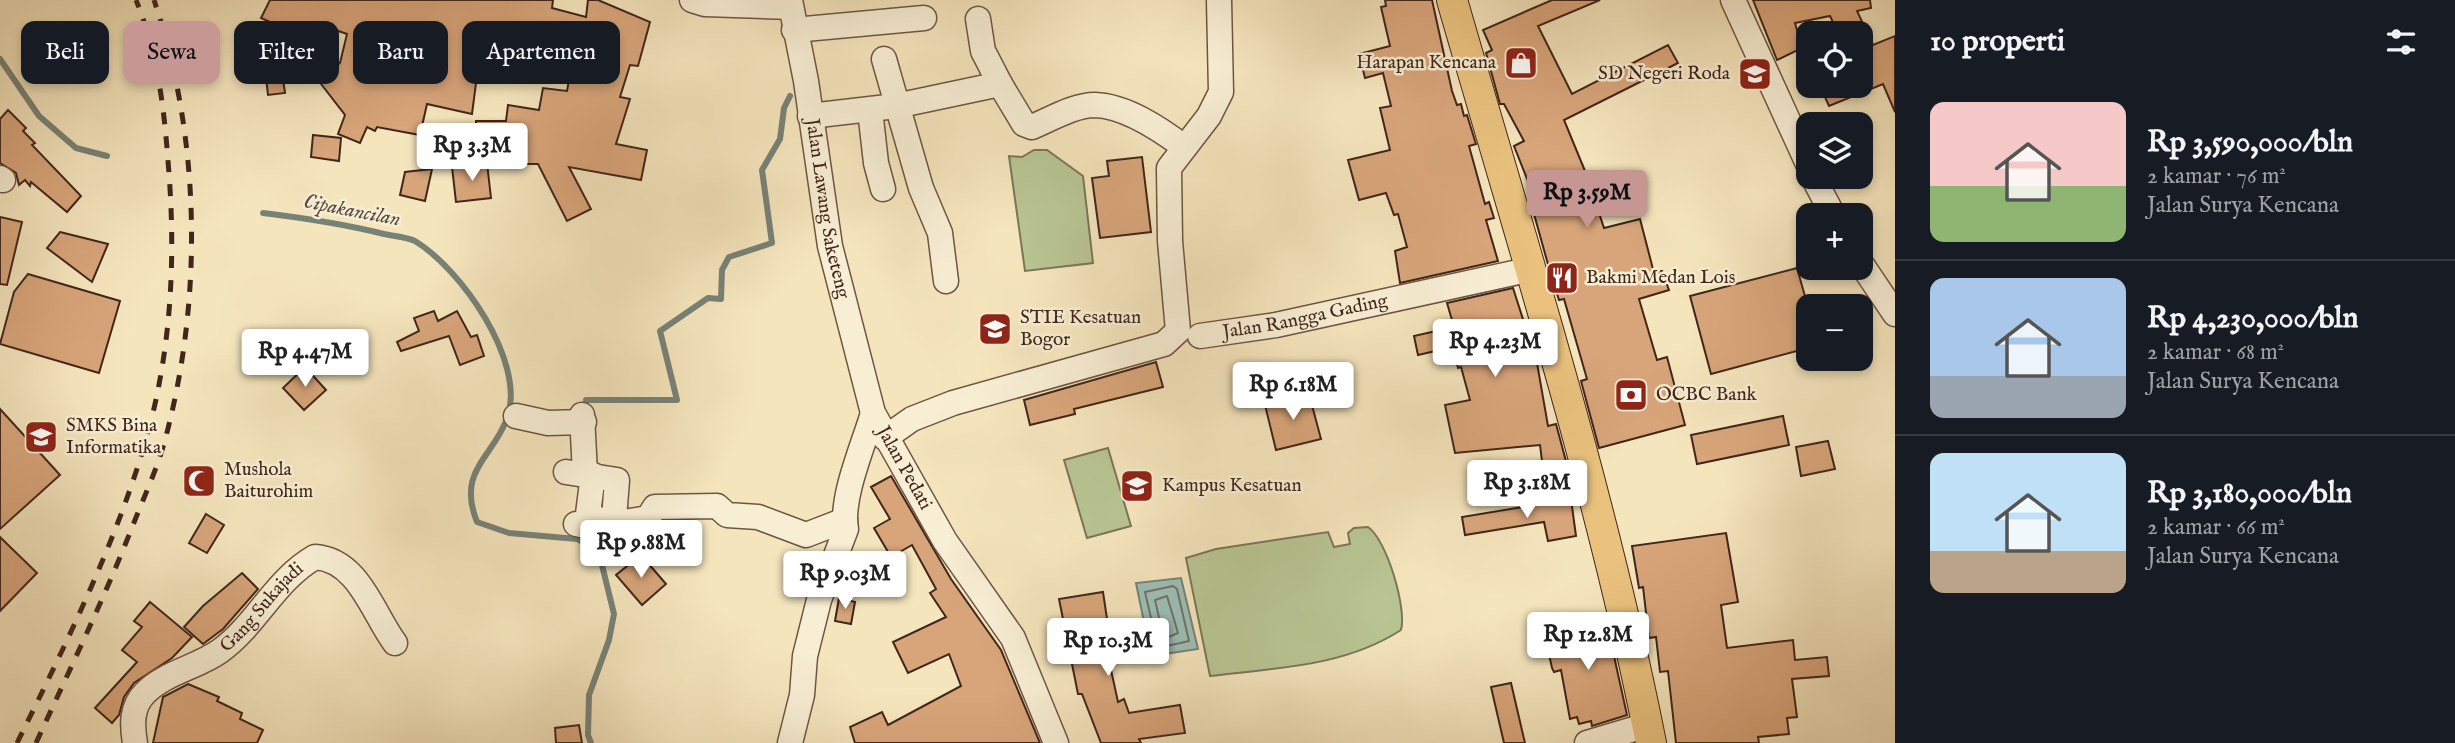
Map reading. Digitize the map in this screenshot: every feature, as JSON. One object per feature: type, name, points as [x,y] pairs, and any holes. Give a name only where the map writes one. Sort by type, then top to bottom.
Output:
[{"type":"main road","points":[[1452,0],[1532,269],[1587,468],[1649,732]]},
{"type":"street","points":[[692,0],[705,4],[792,12],[924,18]]},
{"type":"street","points":[[1189,334],[1168,180],[1169,169],[1209,116],[1221,92],[1219,0]]},
{"type":"street","points":[[1733,0],[1796,138]]},
{"type":"street","name":"Jalan Lawang Saketeng","points":[[792,12],[830,246],[873,414]]},
{"type":"street","points":[[978,19],[984,51],[1024,124],[1032,127],[1077,108],[1094,105],[1113,108],[1161,130],[1184,147]]},
{"type":"street","points":[[884,60],[921,188],[940,233],[946,281]]},
{"type":"street","points":[[810,116],[896,106],[1000,84]]},
{"type":"street","points":[[870,110],[876,163],[883,189]]},
{"type":"street","name":"Jalan Rangga Gading","points":[[885,438],[912,419],[953,402],[1164,344],[1189,334],[1276,325],[1532,269]]},
{"type":"street","points":[[1872,280],[1895,314]]},
{"type":"street","points":[[790,743],[802,695],[805,656],[819,600],[846,529],[845,520],[852,483],[873,414]]},
{"type":"street","name":"Jalan Pedati","points":[[873,414],[945,541],[1013,638],[1056,743]]},
{"type":"street","points":[[516,416],[548,423],[583,419],[581,474],[588,514],[600,520],[595,528],[576,524]]},
{"type":"street","points":[[581,474],[617,480],[614,519],[618,523],[648,518],[655,507],[682,505],[717,506],[727,515],[758,517],[806,535],[845,520]]},
{"type":"street","name":"Gang Sukajadi","points":[[135,743],[134,715],[146,691],[220,651],[286,578],[315,557],[338,565],[361,586],[395,643]]},
{"type":"street","points":[[1587,743],[1634,729],[1649,732]]},
{"type":"green space","points":[[1034,150],[1047,150],[1083,176],[1093,263],[1025,271],[1009,156],[1022,157]]},
{"type":"green space","points":[[1108,448],[1131,526],[1087,538],[1064,460]]},
{"type":"green space","points":[[1368,527],[1382,546],[1394,576],[1401,607],[1401,630],[1356,652],[1333,659],[1284,668],[1210,676],[1186,558],[1216,549],[1328,532],[1334,547],[1350,544],[1348,533],[1354,528]]},
{"type":"water","points":[[1181,578],[1198,649],[1151,656],[1136,583]]},
{"type":"building","points":[[270,0],[553,0],[552,8],[586,17],[588,0],[598,0],[650,22],[638,66],[630,65],[620,97],[630,99],[616,144],[647,150],[641,180],[569,167],[591,209],[567,221],[538,164],[522,164],[522,156],[476,156],[476,121],[506,121],[508,105],[539,110],[543,88],[567,91],[568,84],[620,84],[620,21],[462,21],[462,84],[476,84],[472,114],[427,104],[420,135],[377,127],[375,131],[367,127],[360,143],[338,134],[345,115],[321,84],[339,84],[339,64],[347,34],[339,31],[339,21],[268,21],[261,18]]},
{"type":"building","points":[[1385,0],[1432,0],[1452,91],[1457,105],[1461,104],[1464,116],[1467,115],[1476,144],[1469,146],[1485,204],[1489,202],[1494,218],[1486,220],[1498,261],[1400,283],[1395,251],[1407,247],[1398,214],[1394,215],[1386,193],[1359,200],[1348,160],[1390,150],[1380,108],[1391,106],[1383,73],[1365,78],[1359,54],[1390,46],[1381,7],[1386,6]]},
{"type":"building","points":[[1552,0],[1600,0],[1538,26],[1572,94],[1668,45],[1678,63],[1564,120],[1585,171],[1577,174],[1588,203],[1595,201],[1604,228],[1640,219],[1654,273],[1662,271],[1669,290],[1639,299],[1657,360],[1667,357],[1685,425],[1599,448],[1581,381],[1587,379],[1564,299],[1559,300],[1549,268],[1529,196],[1533,194],[1514,146],[1524,141],[1504,104],[1500,104],[1486,53],[1492,50],[1483,30]]},
{"type":"building","points":[[1753,0],[1870,0],[1871,8],[1857,11],[1862,21],[1832,21],[1830,16],[1796,21],[1796,51],[1777,60]]},
{"type":"building","points":[[1895,36],[1895,112],[1883,84],[1873,88],[1873,45]]},
{"type":"building","points":[[267,84],[284,84],[285,93],[268,95]]},
{"type":"building","points":[[1825,98],[1849,98],[1829,106]]},
{"type":"building","points":[[8,110],[26,128],[23,131],[35,143],[32,145],[81,196],[67,212],[31,182],[30,186],[25,180],[19,185],[16,173],[0,163],[0,119]]},
{"type":"building","points":[[313,135],[341,138],[339,161],[311,157]]},
{"type":"building","points":[[1142,157],[1151,232],[1100,238],[1092,178],[1109,176],[1107,161]]},
{"type":"building","points":[[487,163],[491,198],[456,202],[452,167]]},
{"type":"building","points":[[432,169],[425,201],[400,195],[405,172]]},
{"type":"building","points":[[0,217],[22,222],[7,285],[0,284]]},
{"type":"building","points":[[60,232],[108,244],[92,282],[47,248]]},
{"type":"building","points":[[1796,268],[1796,280],[1800,280],[1804,294],[1796,294],[1796,351],[1711,374],[1690,296]]},
{"type":"building","points":[[28,274],[120,301],[99,373],[0,344],[14,292]]},
{"type":"building","points":[[1513,288],[1537,363],[1548,426],[1556,424],[1567,465],[1543,469],[1540,445],[1455,453],[1445,405],[1470,400],[1461,367],[1458,368],[1453,347],[1418,355],[1414,336],[1454,327],[1447,303]]},
{"type":"building","points":[[434,311],[438,321],[457,311],[471,337],[477,335],[484,356],[460,365],[449,336],[401,351],[397,342],[419,331],[414,318]]},
{"type":"building","points":[[1156,362],[1163,387],[1074,409],[1075,414],[1030,425],[1024,400]]},
{"type":"building","points":[[305,367],[326,390],[304,410],[283,388]]},
{"type":"building","points":[[1309,394],[1321,439],[1276,450],[1265,405]]},
{"type":"building","points":[[0,409],[60,475],[0,529]]},
{"type":"building","points":[[1783,416],[1789,445],[1697,464],[1691,435]]},
{"type":"building","points":[[1828,441],[1835,469],[1801,476],[1796,447]]},
{"type":"building","name":"Mushola Baiturohim","points":[[193,470],[211,478],[205,493],[186,485]]},
{"type":"building","points":[[891,476],[951,579],[1001,650],[1040,743],[855,743],[850,727],[882,712],[888,725],[961,686],[949,654],[908,673],[893,642],[946,617],[930,593],[936,589],[912,545],[891,557],[874,528],[890,519],[871,487]]},
{"type":"building","points":[[1571,499],[1576,536],[1548,541],[1544,522],[1465,535],[1462,517]]},
{"type":"building","points":[[206,514],[224,525],[207,553],[189,543]]},
{"type":"building","points":[[1726,533],[1738,602],[1721,605],[1727,648],[1793,640],[1795,660],[1827,657],[1829,676],[1792,679],[1797,717],[1787,718],[1789,734],[1758,737],[1759,743],[1676,743],[1668,671],[1660,672],[1656,637],[1649,638],[1643,587],[1639,588],[1632,546]]},
{"type":"building","points":[[0,537],[37,573],[0,611]]},
{"type":"building","points":[[641,555],[666,584],[642,605],[616,575]]},
{"type":"building","points":[[242,573],[258,589],[223,629],[203,644],[184,627],[203,606]]},
{"type":"building","points":[[1103,592],[1109,632],[1103,633],[1118,702],[1124,699],[1129,713],[1180,705],[1185,733],[1139,739],[1141,743],[1101,743],[1082,694],[1078,694],[1059,599]]},
{"type":"building","points":[[839,598],[855,602],[851,624],[835,621]]},
{"type":"building","points":[[150,602],[192,637],[172,658],[134,683],[124,697],[119,715],[112,723],[95,708],[137,662],[122,650],[142,627],[134,621]]},
{"type":"building","points":[[1606,620],[1627,715],[1592,726],[1591,721],[1579,724],[1577,717],[1570,719],[1561,670],[1554,672],[1552,668],[1544,632]]},
{"type":"building","points":[[1511,683],[1525,743],[1504,743],[1491,687]]},
{"type":"building","points":[[188,684],[219,697],[217,701],[242,713],[240,719],[263,730],[257,743],[153,743],[163,697]]},
{"type":"building","points":[[579,725],[582,743],[556,743],[555,728]]},
{"type":"waterway","name":"Cipakancilan","points":[[0,59],[39,116],[76,148],[107,156]]},
{"type":"waterway","points":[[586,400],[677,400],[660,331],[708,298],[721,299],[722,270],[729,257],[772,243],[762,170],[780,139],[784,108],[790,96]]},
{"type":"waterway","name":"Cipakancilan","points":[[263,213],[339,224],[415,241],[451,272],[485,318],[507,369],[511,394],[508,416],[502,430],[474,476],[472,504],[477,522],[509,533],[577,539],[595,549],[601,561],[614,614],[609,640],[589,695],[588,735],[591,743]]},
{"type":"railway","points":[[17,743],[114,533],[144,446],[166,343],[172,252],[164,120],[149,39],[136,0]]},
{"type":"railway","points":[[36,743],[122,553],[158,462],[177,386],[186,331],[191,275],[188,163],[170,53],[154,0]]},
{"type":"place","name":"Harapan Kencana","points":[[1521,63]]},
{"type":"place","name":"SD Negeri Roda","points":[[1755,74]]},
{"type":"place","name":"Bakmi Medan Lois","points":[[1562,278]]},
{"type":"place","name":"STIE Kesatuan Bogor","points":[[995,329]]},
{"type":"place","name":"OCBC Bank","points":[[1631,395]]},
{"type":"place","name":"SMKS Bina Informatika","points":[[41,437]]},
{"type":"place","name":"Mushola Baiturohim","points":[[199,481]]},
{"type":"place","name":"Kampus Kesatuan","points":[[1137,486]]}]
